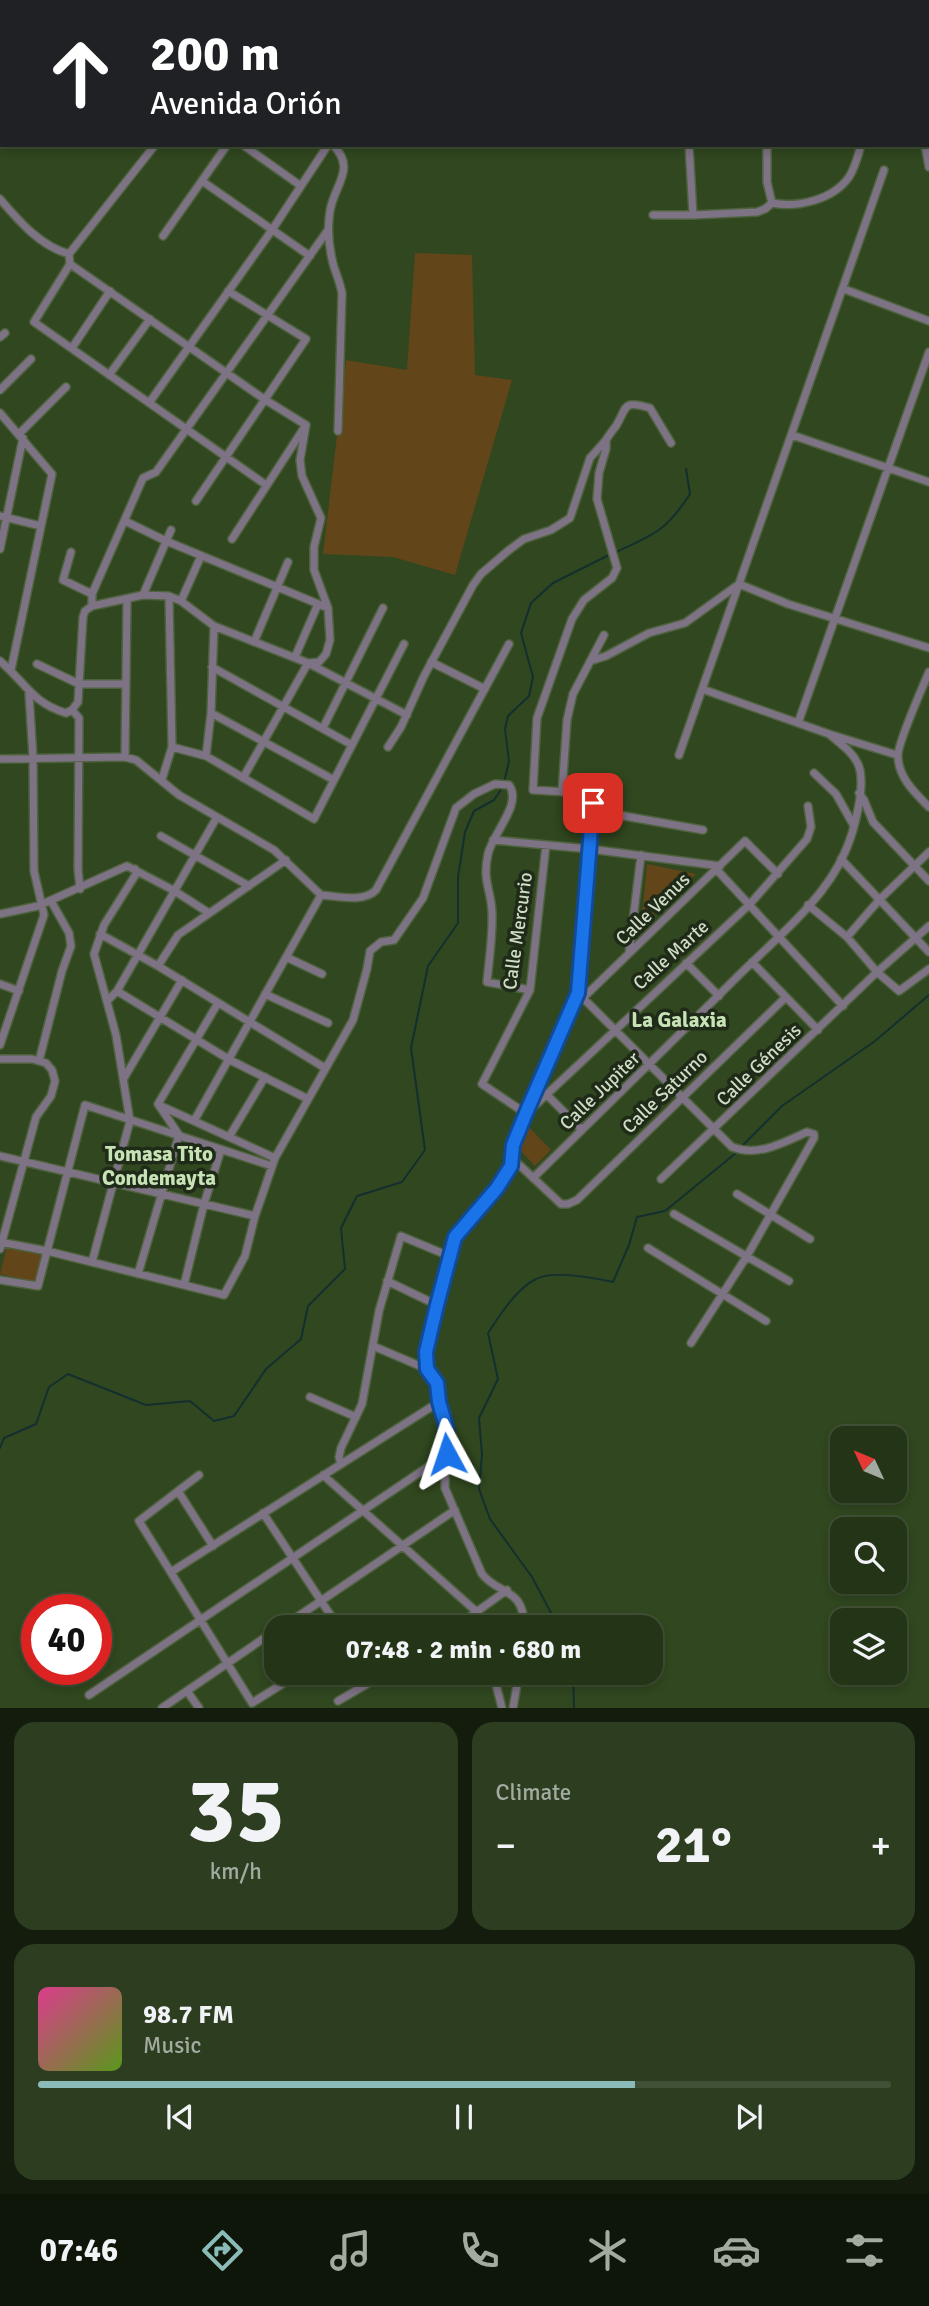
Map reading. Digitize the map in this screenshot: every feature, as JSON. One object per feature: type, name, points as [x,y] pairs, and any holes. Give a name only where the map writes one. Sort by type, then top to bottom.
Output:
[{"type":"street","points":[[153,147],[69,254],[70,264],[34,323],[266,485]]},
{"type":"street","points":[[163,236],[227,147]]},
{"type":"street","points":[[246,147],[301,186]]},
{"type":"street","points":[[149,403],[272,230],[327,147]]},
{"type":"street","points":[[335,147],[342,154],[344,164],[343,176],[330,209],[328,230],[333,265],[342,293],[338,431]]},
{"type":"street","points":[[689,147],[693,215]]},
{"type":"street","points":[[766,147],[767,182],[772,203]]},
{"type":"street","points":[[653,215],[757,212],[772,203],[797,206],[839,187],[851,174],[860,147]]},
{"type":"street","points":[[925,147],[929,167]]},
{"type":"street","points":[[679,755],[884,170]]},
{"type":"street","points":[[202,181],[310,256]]},
{"type":"street","points":[[0,199],[21,223],[54,250],[69,254]]},
{"type":"street","points":[[92,606],[92,594],[143,478],[156,472],[328,230]]},
{"type":"street","points":[[70,264],[264,400],[306,425]]},
{"type":"street","points":[[844,289],[929,321]]},
{"type":"street","points":[[72,348],[110,291]]},
{"type":"street","points":[[196,501],[306,339],[228,291]]},
{"type":"street","points":[[108,374],[150,319]]},
{"type":"street","points":[[798,723],[929,352]]},
{"type":"street","points":[[0,390],[31,359]]},
{"type":"street","points":[[0,549],[3,517],[21,436],[66,387]]},
{"type":"street","points":[[388,747],[407,715],[462,603],[481,574],[524,539],[551,530],[570,518],[590,458],[606,440],[626,406],[650,408],[671,443]]},
{"type":"street","points":[[0,413],[52,474],[11,670]]},
{"type":"street","points":[[232,539],[306,425]]},
{"type":"street","points":[[306,425],[299,460],[302,476],[321,518],[313,547],[314,570],[328,608],[330,640],[326,654],[319,662],[308,663]]},
{"type":"street","points":[[792,435],[929,482]]},
{"type":"street","points":[[606,440],[607,449],[599,472],[597,499],[617,568],[612,578],[576,609],[537,718],[533,790],[585,793],[613,814],[704,830]]},
{"type":"street","points":[[3,517],[41,526]]},
{"type":"street","points":[[125,521],[166,541],[328,608]]},
{"type":"street","points":[[142,595],[171,530]]},
{"type":"street","points":[[71,552],[63,580],[92,594]]},
{"type":"street","points":[[181,601],[201,556]]},
{"type":"street","points":[[254,642],[288,562]]},
{"type":"street","points":[[739,584],[788,604],[929,648]]},
{"type":"street","points":[[590,660],[606,656],[649,633],[685,623],[739,584]]},
{"type":"street","points":[[0,661],[11,670],[29,694],[52,709],[66,713],[78,702],[82,617],[85,611],[92,606],[142,595],[169,596],[181,601],[214,626],[295,657],[407,715]]},
{"type":"street","points":[[162,779],[172,747],[169,596]]},
{"type":"street","points":[[125,757],[127,600]]},
{"type":"street","points":[[295,657],[318,604]]},
{"type":"street","points":[[323,728],[383,608]]},
{"type":"street","points":[[206,757],[211,713],[214,626]]},
{"type":"street","points":[[562,792],[568,711],[573,694],[604,635]]},
{"type":"street","points":[[172,747],[206,757],[314,819],[404,644]]},
{"type":"street","points":[[0,759],[125,757],[136,760],[179,795],[256,837],[286,860],[321,895],[363,898],[376,890],[509,644]]},
{"type":"street","points":[[432,662],[485,689]]},
{"type":"street","points":[[243,778],[308,663]]},
{"type":"street","points":[[37,664],[79,684],[126,684]]},
{"type":"street","points":[[212,667],[352,745]]},
{"type":"street","points":[[929,672],[897,755],[910,789],[929,807]]},
{"type":"street","points":[[702,690],[897,755]]},
{"type":"street","points":[[29,694],[33,757],[34,871],[44,915],[0,1046],[3,1059],[46,1063],[52,1070],[55,1082],[51,1096],[37,1117],[1,1245],[47,1251],[223,1295],[244,1256],[273,1162],[353,1020],[368,969],[370,951],[381,942],[394,940],[423,898],[456,808],[474,794],[495,785],[504,784],[512,789],[513,797],[493,839],[485,874],[492,912],[487,982],[530,990]]},
{"type":"street","points":[[72,710],[79,718],[80,889]]},
{"type":"street","points":[[211,713],[334,780]]},
{"type":"street","points":[[829,734],[851,752],[859,765],[859,793],[873,822],[929,881]]},
{"type":"street","points":[[814,773],[836,794],[854,827]]},
{"type":"street","name":"Calle Jupiter","points":[[533,1178],[808,905],[841,859],[854,827],[859,793]]},
{"type":"street","points":[[427,1369],[426,1352],[455,1237],[497,1188],[511,1166],[513,1145],[526,1113],[581,996],[593,803],[591,796]]},
{"type":"street","name":"Calle Marte","points":[[526,1113],[750,904],[778,874],[807,839],[811,827],[808,806]]},
{"type":"street","points":[[107,1001],[117,991],[138,956],[173,890],[217,817]]},
{"type":"street","points":[[161,836],[195,853],[248,886]]},
{"type":"street","points":[[493,839],[641,855],[719,868],[778,937],[843,1006]]},
{"type":"street","name":"Calle Venus","points":[[581,996],[629,954],[745,841],[778,874]]},
{"type":"street","name":"Calle Mercurio","points":[[526,1113],[482,1084],[530,990],[546,845]]},
{"type":"street","points":[[847,937],[880,899],[929,852]]},
{"type":"street","points":[[629,954],[641,855]]},
{"type":"street","points":[[841,859],[929,952]]},
{"type":"street","points":[[158,966],[178,934],[286,860]]},
{"type":"street","points":[[0,914],[43,905],[127,866],[209,913]]},
{"type":"street","points":[[92,1262],[130,1121],[124,1078],[94,954],[100,934],[136,874],[135,869]]},
{"type":"street","points":[[194,1121],[321,895]]},
{"type":"street","points":[[39,1061],[71,946],[69,933],[51,901]]},
{"type":"street","points":[[808,905],[847,937],[877,972],[900,990],[929,969]]},
{"type":"street","name":"Calle Génesis","points":[[661,1179],[877,972],[929,926]]},
{"type":"street","points":[[100,934],[158,966],[325,1068]]},
{"type":"street","points":[[286,957],[322,974]]},
{"type":"street","points":[[752,962],[818,1030]]},
{"type":"street","points":[[686,963],[719,996]]},
{"type":"street","points":[[124,1078],[182,981]]},
{"type":"street","points":[[0,984],[19,991]]},
{"type":"street","points":[[117,991],[230,1060],[308,1099]]},
{"type":"street","points":[[265,994],[328,1023]]},
{"type":"street","points":[[581,996],[732,1147],[741,1150],[766,1150],[807,1132],[814,1134],[747,1256],[691,1343]]},
{"type":"street","name":"Calle Saturno","points":[[533,1178],[564,1205],[577,1199],[786,997]]},
{"type":"street","points":[[158,1104],[218,1003]]},
{"type":"street","points":[[229,1137],[265,1077]]},
{"type":"street","points":[[546,1094],[582,1130]]},
{"type":"street","points":[[158,1104],[229,1137],[273,1162]]},
{"type":"street","points":[[158,1104],[179,1135]]},
{"type":"street","points":[[0,1280],[38,1286],[85,1105],[221,1150],[273,1162]]},
{"type":"street","points":[[138,1273],[179,1135]]},
{"type":"street","points":[[184,1285],[204,1203],[221,1150]]},
{"type":"street","points":[[0,1156],[255,1216]]},
{"type":"street","points":[[512,1158],[533,1178]]},
{"type":"street","points":[[737,1194],[810,1238]]},
{"type":"street","points":[[674,1214],[789,1281]]},
{"type":"street","points":[[341,1464],[341,1447],[362,1404],[379,1311],[401,1236],[449,1256]]},
{"type":"street","points":[[648,1248],[765,1321]]},
{"type":"street","points":[[387,1281],[437,1305]]},
{"type":"street","points":[[373,1346],[427,1369],[437,1383],[446,1426],[445,1488],[482,1574],[488,1581],[507,1590],[520,1606],[522,1615]]},
{"type":"street","points":[[310,1397],[356,1418]]},
{"type":"street","points":[[171,1572],[439,1402]]},
{"type":"street","points":[[89,1695],[447,1454]]},
{"type":"street","points":[[200,1475],[139,1521],[252,1703],[281,1685]]},
{"type":"street","points":[[323,1475],[479,1615]]},
{"type":"street","points":[[178,1491],[213,1546]]},
{"type":"street","points":[[299,1615],[455,1510]]},
{"type":"street","points":[[263,1513],[329,1615]]},
{"type":"street","points":[[474,1615],[507,1590]]},
{"type":"street","points":[[162,1707],[264,1638]]},
{"type":"street","points":[[338,1701],[365,1685]]},
{"type":"street","points":[[497,1685],[502,1707]]},
{"type":"street","points":[[513,1707],[517,1685]]},
{"type":"street","points":[[187,1691],[199,1707]]},
{"type":"shaded area","points":[[415,253],[472,255],[475,375],[512,380],[455,575],[393,557],[323,554],[346,360],[407,370]]},
{"type":"shaded area","points":[[647,864],[696,874],[641,926]]},
{"type":"shaded area","points":[[526,1124],[551,1150],[535,1166],[520,1150]]},
{"type":"shaded area","points":[[7,1246],[44,1253],[36,1282],[0,1274]]},
{"type":"waterway","points":[[616,552],[659,530],[674,516],[690,494],[686,469]]},
{"type":"waterway","points":[[504,783],[509,761],[505,729],[508,716],[529,696],[533,677],[521,633],[531,603],[553,583],[611,554]]},
{"type":"waterway","points":[[0,1448],[4,1438],[36,1424],[49,1387],[68,1374],[146,1405],[190,1401],[214,1421],[234,1416],[266,1369],[301,1339],[308,1306],[345,1269],[341,1228],[357,1196],[402,1182],[425,1150],[411,1048],[428,966],[458,923],[458,877],[465,832],[474,811],[494,800],[502,788]]},
{"type":"waterway","points":[[742,1146],[782,1106],[875,1041],[929,995]]},
{"type":"waterway","points":[[552,1615],[532,1577],[490,1519],[479,1489],[482,1455],[479,1418],[498,1379],[488,1333],[515,1296],[529,1283],[543,1276],[563,1275],[613,1282],[629,1245],[637,1217],[665,1211],[736,1153]]},
{"type":"waterway","points":[[573,1685],[574,1708]]},
{"type":"district","name":"La Galaxia","points":[[679,1020]]},
{"type":"district","name":"Tomasa Tito Condemayta","points":[[159,1166]]},
{"type":"route","points":[[447,1454],[446,1426],[437,1383],[427,1369],[426,1352],[455,1237],[497,1188],[511,1166],[513,1145],[578,993],[593,803]]}]
